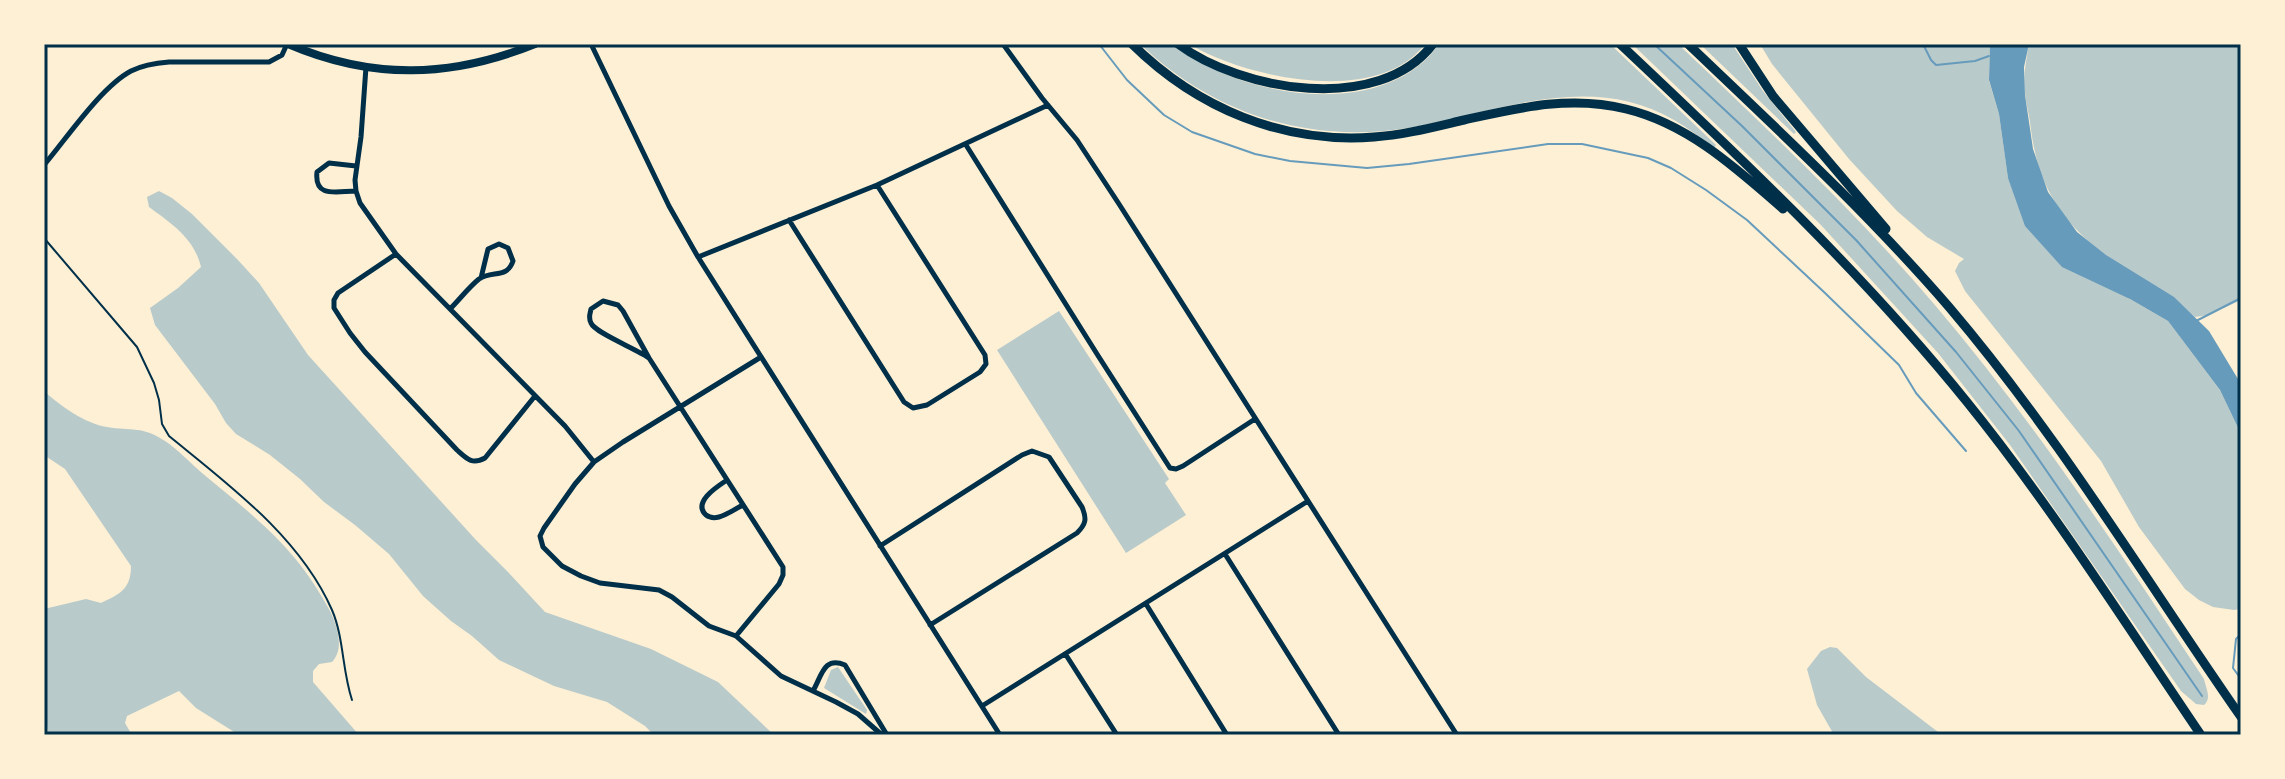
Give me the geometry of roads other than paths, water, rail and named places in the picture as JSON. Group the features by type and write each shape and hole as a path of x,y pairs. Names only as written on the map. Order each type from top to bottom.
{"highway":[{"path":"1132,44 1175,80 1219,107 1259,124 1305,135 1357,138 1395,135 1554,102 1598,103 1648,115 1686,133 1733,167 1840,258"},
{"path":"1178,44 1209,61 1248,76 1270,82 1324,88 1365,85 1392,77 1417,61 1433,44"},
{"path":"1620,44 1717,135 1840,258 1924,351 2004,449 2201,735"},
{"path":"1688,44 1879,229 1948,306"},
{"path":"1739,44 1773,96 1907,253 2008,380 2241,717"}],"main road":[{"path":"288,44 341,63 411,70 457,68 535,44"}],"street":[{"path":"44,165 94,105 128,72 169,62 269,62 282,55 288,44"},
{"path":"591,44 669,206 698,257 1000,735"},
{"path":"1003,44 1077,140 1111,191 1457,735"},
{"path":"366,67 356,166 356,191 360,203 396,254 565,426 594,462"},
{"path":"698,257 877,185 1048,105"},
{"path":"966,145 1170,468 1183,466 1255,419"},
{"path":"356,166 329,163 317,172 316,179 325,191 356,191"},
{"path":"789,220 904,402 913,408 927,405 980,372 986,364 985,355 877,185"},
{"path":"450,309 481,278 488,249 499,244 508,248 512,254 511,268 505,273 481,278"},
{"path":"396,254 338,293 334,308 365,352 457,450 469,461 478,462 485,458 535,396"},
{"path":"649,358 637,349 597,331 591,325 591,309 603,301 618,305 783,567 779,584 736,636"},
{"path":"761,357 594,462 544,528 540,536 543,547 562,566 581,576 600,583 659,590 672,597 709,626 736,636 781,676 858,714 884,735"},
{"path":"880,546 1032,451 1049,457 1082,507 1086,522 1077,533 930,625"},
{"path":"727,480 703,501 705,515 717,518 743,505"},
{"path":"982,706 1308,501"},
{"path":"1225,554 1339,735"},
{"path":"1146,604 1227,735"},
{"path":"1066,655 1117,735"},
{"path":"813,691 828,663 834,661 845,665 884,735"}],"lane":[{"path":"44,238 137,347 154,383 162,424 169,436 265,518 308,568 320,586 340,632 344,673 352,700"}],"water":[{"path":"1990,44 2029,44 2024,67 2025,95 2033,149 2048,192 2077,232 2106,255 2174,297 2209,331 2241,384 2241,434 2220,390 2168,321 2062,267 2025,226 2008,178 1999,114 1989,80"}],"waterway":[{"path":"1099,44 1127,80 1164,115 1192,132 1255,154 1290,161 1367,168 1548,144 1582,144 1648,158 1671,168 1747,220 1825,293 1899,365 1916,393 1966,451"},
{"path":"1654,44 1742,126 1856,240 1956,352 2019,431 2202,696"},
{"path":"1923,44 1936,65 1975,61 1989,56"},
{"path":"2196,321 2241,298"},
{"path":"2241,634 2236,639 2233,668 2241,679"}]}
